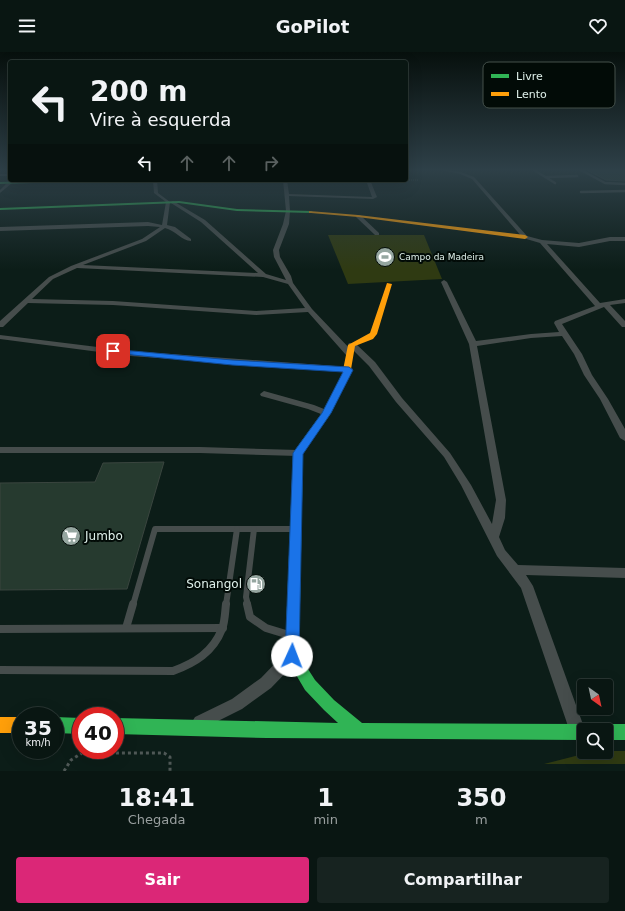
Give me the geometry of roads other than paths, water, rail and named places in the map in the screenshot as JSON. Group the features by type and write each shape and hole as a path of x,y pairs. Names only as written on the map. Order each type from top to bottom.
{"street":[{"path":"0,209 157,203"},
{"path":"0,325 47,281 73,267 144,240 166,226 170,203"},
{"path":"171,203 203,221 264,275"},
{"path":"175,203 237,210 288,211 358,216 524,237 542,242 578,245 610,239 625,239"},
{"path":"287,203 286,224 276,250 277,257 290,282 310,310 351,349 365,355 400,401 447,455 471,493 480,515 501,552 527,586 578,723"},
{"path":"496,203 524,237"},
{"path":"358,216 377,234"},
{"path":"0,229 142,224 166,226 177,230 189,240"},
{"path":"542,242 602,305 625,325"},
{"path":"73,267 264,275 290,282"},
{"path":"444,282 473,344 501,500 499,518 493,537"},
{"path":"351,349 370,337 372,334 389,284"},
{"path":"27,301 113,303 256,313 310,310"},
{"path":"625,301 602,305 558,323 578,354 588,375 604,399 625,438"},
{"path":"473,344 531,336 564,334"},
{"path":"0,337 164,356 349,370"},
{"path":"351,349 349,370 326,413 298,453 292,656 310,685 329,705 359,730"},
{"path":"264,394 311,407 326,413"},
{"path":"0,450 200,450 298,453"},
{"path":"516,570 625,573"},
{"path":"190,727 237,704 266,683 292,656"},
{"path":"0,725 12,725"},
{"path":"124,726 267,730 577,732"},
{"path":"613,732 625,732"}],"lane":[{"path":"126,628 155,529 295,529"},
{"path":"0,670 173,671 191,665 205,655 216,642 223,628 237,529"},
{"path":"254,529 246,597 250,617 266,628 292,636"},
{"path":"0,629 223,628"}],"place":[{"name":"Campo da Madeira","path":"385,257"},
{"name":"Jumbo","path":"71,536"},
{"name":"Sonangol","path":"256,584"}]}
